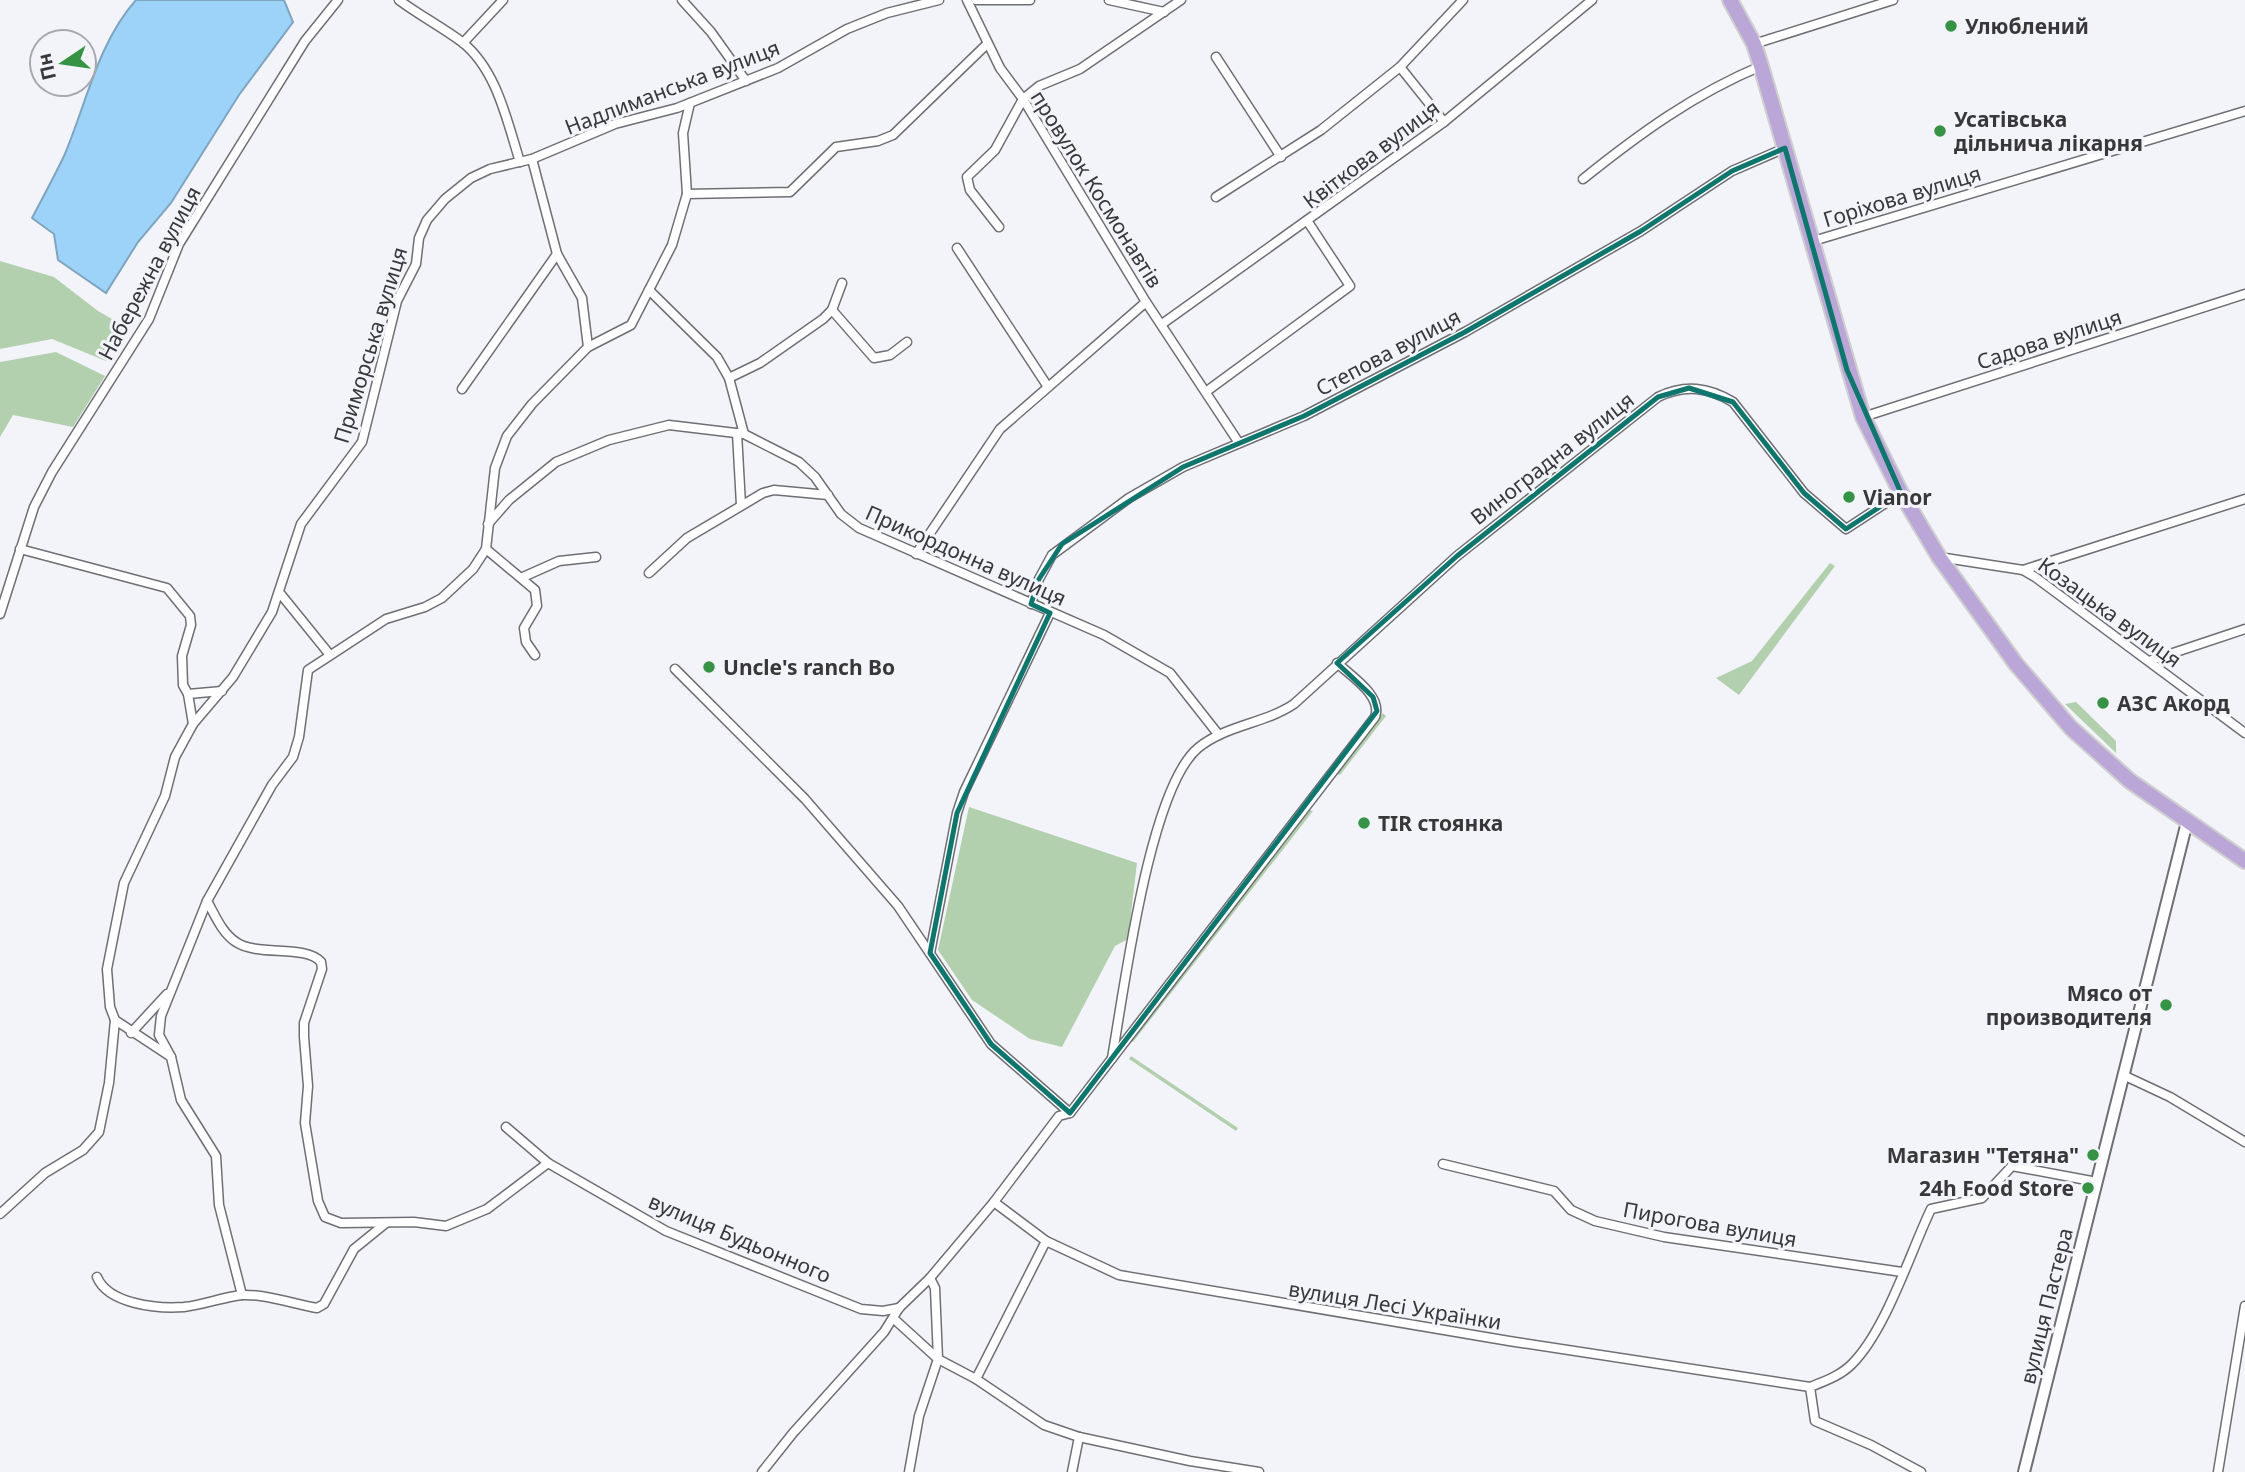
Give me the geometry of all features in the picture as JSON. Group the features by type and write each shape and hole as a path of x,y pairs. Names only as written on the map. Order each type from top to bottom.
{"highway":[{"path":"1730,0 1754,44 1761,65 1810,242 1863,417 1900,493 1939,557 2016,664 2071,728 2112,767 2245,861"}],"street":[{"name":"Набережна вулиця","path":"0,614 34,507 52,472 149,319 179,244 305,41 338,0"},
{"path":"399,0 463,43 496,89 520,162"},
{"path":"463,43 503,0"},
{"path":"682,0 711,32 746,81"},
{"name":"Надлиманська вулиця","path":"532,159 615,124 690,103 778,68 847,29 887,13 939,0"},
{"name":"провулок Космонавтів","path":"967,0 987,44 1146,302 1207,391 1238,443"},
{"path":"976,0 1030,0"},
{"path":"1109,0 1164,12"},
{"path":"999,227 970,190 967,177 995,150 1023,99 1040,86 1080,69 1181,0"},
{"path":"1216,197 1321,130 1399,67 1463,0"},
{"name":"Квіткова вулиця","path":"1162,324 1444,122 1592,0"},
{"path":"1754,44 1873,3 1894,0"},
{"path":"687,194 790,192 836,147 878,142 893,135 987,44"},
{"path":"1216,57 1281,157"},
{"path":"1583,179 1642,131 1687,102 1761,65"},
{"path":"1399,67 1444,122"},
{"path":"242,1295 219,1205 216,1156 181,1100 171,1057 159,1035 161,1016 206,901 272,785 293,757 299,737 308,670 386,619 425,607 457,586 486,549 495,468 508,436 532,404 588,347 627,329 672,245 687,194 683,133 690,103"},
{"name":"Горіхова вулиця","path":"1810,242 2245,111"},
{"name":"Степова вулиця","path":"1031,604 1039,579 1052,555 1062,544 1129,498 1183,467 1304,416 1465,332 1641,231 1732,171 1785,148"},
{"path":"532,159 557,254 582,298 588,347"},
{"name":"Приморська вулиця","path":"116,1020 107,990 107,969 124,883 165,796 175,757 194,724 222,691 272,612 301,524 362,442 397,301 416,264 419,238 427,220 445,199 471,178 532,159"},
{"path":"1207,391 1350,286 1308,222"},
{"path":"957,248 1048,387"},
{"path":"462,389 557,254"},
{"path":"729,378 760,363 832,310 842,283"},
{"path":"649,290 717,357 729,378 740,434 741,505"},
{"name":"Садова вулиця","path":"1863,417 2245,294"},
{"path":"916,554 993,438 1146,302"},
{"path":"832,310 874,358 882,359 907,342"},
{"name":"Виноградна вулиця","path":"1218,734 1282,712 1457,556 1642,408 1673,390 1704,389 1733,402 1804,493 1846,529 1900,493"},
{"path":"488,524 509,500 556,463 609,440 669,425 740,434"},
{"name":"Прикордонна вулиця","path":"740,434 799,463 850,522 916,554 1104,635 1170,673 1218,734"},
{"path":"649,573 687,538 741,505 774,490 828,495"},
{"path":"2023,570 2245,499"},
{"path":"20,549 167,588 190,617 182,656 183,685 188,694 194,724"},
{"path":"486,549 523,577 538,597 537,606 524,628 526,642 535,655"},
{"path":"523,577 559,561 596,557"},
{"name":"Козацька вулиця","path":"1939,557 2023,570 2245,733"},
{"path":"279,593 330,654"},
{"path":"930,953 957,813 964,792 992,727 1050,612"},
{"path":"2149,662 2245,629"},
{"path":"762,1472 894,1318 899,1308 930,1278 994,1202 1059,1116 1070,1113 1375,717 1377,711 1373,697 1337,663"},
{"path":"675,668 804,799 898,906 991,1044 1070,1113"},
{"path":"188,694 222,691"},
{"path":"1112,1058 1150,855 1175,785 1186,764 1196,750 1218,734"},
{"name":"вулиця Пастера","path":"2024,1472 2187,822"},
{"path":"206,901 227,935 243,946 311,955 321,962 323,969 304,1023 304,1037 308,1086 306,1123 318,1202 325,1217 332,1221 414,1222 446,1226 467,1219 548,1163"},
{"path":"131,1033 173,987"},
{"path":"116,1020 131,1033 171,1057"},
{"path":"0,1214 45,1173 83,1150 99,1132 108,1095 116,1020"},
{"path":"2123,1075 2170,1097 2245,1142"},
{"name":"вулиця Будьонного","path":"506,1127 548,1163 666,1231 861,1309 883,1311 899,1308"},
{"name":"Пирогова вулиця","path":"1443,1164 1553,1191 1571,1210 1595,1221 1664,1237 1902,1272"},
{"path":"1921,1472 1871,1445 1815,1422 1810,1387 1837,1376 1852,1364 1878,1328 1931,1209 1982,1198 2012,1166 2097,1182"},
{"name":"вулиця Лесі Українки","path":"994,1202 1046,1241 1119,1275 1190,1289 1810,1387"},
{"path":"97,1277 105,1291 113,1296 162,1306 182,1307 242,1295 317,1308 324,1304 354,1249 386,1223"},
{"path":"976,1379 1046,1241"},
{"path":"909,1472 919,1416 938,1359 934,1288 930,1278"},
{"path":"2218,1472 2245,1306"},
{"path":"894,1318 938,1359 976,1379 1044,1425 1079,1437 1190,1461 1259,1472"},
{"path":"1072,1472 1079,1437"}],"highlighted area":[{"path":"1785,148 1847,370 1901,493 1846,529 1804,493 1733,402 1689,388 1658,397 1457,556 1337,663 1373,697 1377,711 1070,1113 991,1044 930,953 957,813 1050,613 1031,604 1039,579 1062,544 1183,467 1304,416 1465,332 1641,231 1732,171"}],"green space":[{"path":"0,261 54,277 98,311 126,327 106,361 52,339 0,349"},
{"path":"56,352 105,376 73,427 13,415 0,437 0,362"},
{"path":"1830,563 1835,566 1739,695 1716,678 1752,661"},
{"path":"2076,702 2116,741 2116,753 2065,704"},
{"path":"1383,713 1386,716 1340,775 1336,774"},
{"path":"969,807 1137,863 1128,939 1115,946 1062,1047 1030,1039 972,1000 938,950"},
{"path":"1309,810 1313,811 1133,1042 1131,1041"},
{"path":"1131,1056 1238,1128 1236,1131 1129,1059"}],"water":[{"path":"136,0 284,0 293,22 239,95 171,203 138,242 106,293 58,260 54,234 32,218 64,156 86,98 98,98 98,64 123,17"}],"place":[{"name":"Улюблений","path":"1951,26"},
{"name":"Усатівська дільнича лікарня","path":"1940,131"},
{"name":"Vianor","path":"1849,497"},
{"name":"Uncle's ranch Bo","path":"709,667"},
{"name":"АЗС Акорд","path":"2103,703"},
{"name":"TIR стоянка","path":"1364,823"},
{"name":"Мясо от производителя","path":"2166,1005"},
{"name":"Магазин \"Тетяна\"","path":"2093,1155"},
{"name":"24h Food Store","path":"2088,1188"}]}
